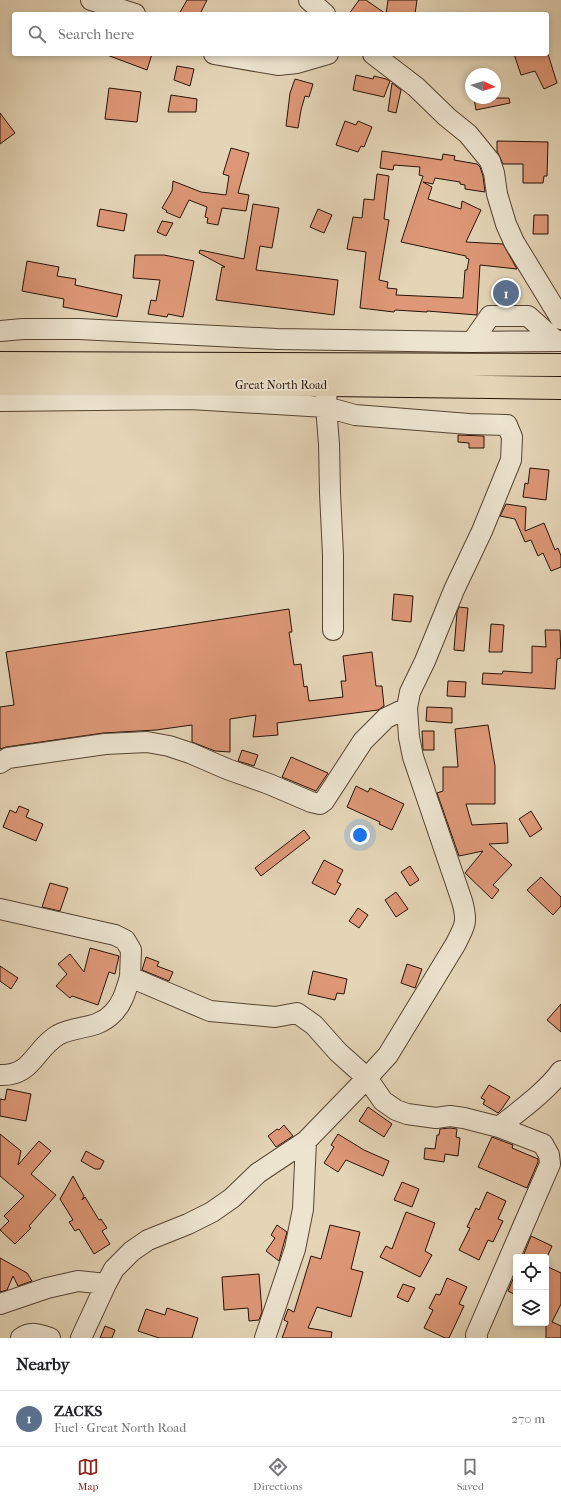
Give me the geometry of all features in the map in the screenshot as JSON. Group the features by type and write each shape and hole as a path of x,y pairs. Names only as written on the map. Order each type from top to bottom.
{"main road":[{"name":"Great North Road","path":"0,363 561,365"},
{"name":"Great North Road","path":"0,384 327,385 561,388"}],"street":[{"path":"91,0 129,12"},
{"path":"309,0 323,12"},
{"path":"226,56 278,65 297,63 321,56"},
{"path":"376,56 416,87 447,117 468,134 490,161 494,173 497,194 508,230 561,319"},
{"path":"472,342 490,316 528,316 559,341"},
{"path":"0,331 23,328 78,329 277,339 472,342 559,341"},
{"path":"327,385 326,408 329,444 333,555 332,630"},
{"path":"0,401 190,399 326,408 355,414 462,423 507,425 512,437 510,460 482,531 454,590 425,662 410,692 407,708 409,738 413,757 466,916 464,927 455,945 388,1055 367,1078 306,1141 258,1173 232,1198 212,1212 188,1224 148,1240 132,1251 114,1269 81,1338"},
{"path":"0,763 8,758 105,744 147,742 169,746 269,784 311,802 320,804 324,801 363,741 386,718 407,708"},
{"path":"0,909 115,935 125,940 131,950 130,977 122,1003 113,1014 101,1022 87,1027 72,1029 57,1036 42,1049 28,1067 11,1075 0,1075"},
{"path":"130,977 210,1011 275,1017 297,1013 314,1025 338,1052 367,1078 383,1101 396,1110 407,1114 436,1118 450,1116 464,1118 499,1127 543,1144 549,1155 550,1164 476,1335 477,1338"},
{"path":"499,1127 557,1078 561,1071"},
{"path":"265,1338 295,1249 303,1209 306,1141"},
{"path":"0,1304 47,1288 78,1281 106,1284"},
{"path":"22,1338 27,1334 39,1334 50,1338"}],"building":[{"path":"187,0 207,0 201,12 180,12"},
{"path":"359,0 366,0 383,12 350,12"},
{"path":"388,0 417,0 415,12 386,12"},
{"path":"110,56 151,56 147,70"},
{"path":"515,56 549,56 557,83 544,89 535,71 521,75"},
{"path":"177,66 194,69 190,86 174,80"},
{"path":"356,75 373,79 374,76 390,81 384,97 353,90"},
{"path":"295,79 313,84 309,97 305,96 298,128 286,126 290,93"},
{"path":"392,83 401,90 396,113 388,111"},
{"path":"109,88 141,92 137,122 105,119"},
{"path":"171,95 197,99 196,112 168,112"},
{"path":"501,98 509,98 510,103 476,110 475,104 501,104"},
{"path":"0,113 15,133 0,144"},
{"path":"345,121 356,125 358,121 372,127 364,147 361,146 358,152 336,145"},
{"path":"497,141 548,142 547,176 544,176 543,183 523,183 523,164 503,164 497,151"},
{"path":"231,148 249,153 238,193 249,195 246,211 222,208 218,225 207,223 208,218 205,217 207,207 189,200 180,218 166,212 167,211 162,208 172,191 173,181 201,192 226,195 229,176 223,174"},
{"path":"382,151 442,160 443,154 455,156 454,160 477,164 480,167 485,192 465,189 465,185 460,184 460,182 435,178 433,184 423,182 432,187 428,199 461,209 462,201 481,210 466,242 503,244 517,269 480,265 477,315 427,311 395,310 394,312 360,308 366,252 347,249 353,217 362,218 364,199 374,200 377,174 389,176 384,219 389,220 379,280 388,282 387,288 397,289 396,295 463,298 465,270 467,270 469,259 466,258 466,256 401,242 423,176 419,175 420,167 394,165 393,170 380,168"},
{"path":"253,204 279,208 272,248 260,246 256,270 338,280 334,315 216,300 222,267 225,267 199,253 200,250 244,259"},
{"path":"100,209 127,214 124,231 97,226"},
{"path":"318,209 332,215 324,233 310,227"},
{"path":"534,215 548,215 548,234 533,234"},
{"path":"162,221 173,223 166,236 157,232"},
{"path":"135,255 164,255 194,261 183,317 168,314 167,317 148,314 151,300 156,301 160,280 133,278"},
{"path":"27,261 59,267 57,276 76,279 75,285 122,295 117,317 63,307 64,299 22,291"},
{"path":"458,435 484,436 484,448 469,448 469,443 458,442"},
{"path":"530,468 549,470 546,500 523,497 525,483 528,484"},
{"path":"506,504 526,507 525,531 544,523 555,550 558,548 561,556 561,567 551,571 543,553 538,556 531,540 525,542 515,519 500,516"},
{"path":"394,594 413,596 411,622 392,620"},
{"path":"459,607 468,608 464,651 454,650 457,612"},
{"path":"289,609 292,632 289,632 294,665 301,664 304,687 307,686 309,701 343,697 341,681 346,681 343,656 372,652 376,686 382,686 384,706 378,710 277,723 278,735 253,737 256,715 230,719 230,752 215,751 192,742 192,725 156,730 103,733 0,749 0,707 14,705 6,652"},
{"path":"491,624 504,625 502,652 489,652"},
{"path":"545,630 560,630 561,658 557,659 555,689 482,684 483,673 502,674 503,671 532,673 532,646 546,647"},
{"path":"448,681 466,682 465,697 447,696"},
{"path":"427,707 452,708 452,723 426,721"},
{"path":"488,725 495,766 495,804 466,804 472,825 507,823 508,843 489,844 512,865 493,885 499,890 492,899 465,873 483,851 459,856 437,793 443,791 443,767 458,767 455,729"},
{"path":"422,731 434,731 434,750 423,750"},
{"path":"242,750 258,755 254,766 238,761"},
{"path":"291,757 328,773 316,791 282,777"},
{"path":"356,786 368,792 370,788 404,804 392,830 379,824 380,822 347,807"},
{"path":"19,806 29,810 26,817 43,824 36,841 3,827 10,810 16,813"},
{"path":"531,811 542,829 530,837 519,819"},
{"path":"304,830 310,838 261,876 255,868"},
{"path":"324,860 343,870 337,882 341,884 335,895 312,883"},
{"path":"410,866 419,880 410,886 401,872"},
{"path":"541,877 561,897 561,906 553,915 527,890"},
{"path":"50,883 68,888 60,911 42,907"},
{"path":"396,892 408,909 396,917 385,900"},
{"path":"358,908 368,915 359,928 349,921"},
{"path":"90,948 119,956 115,974 109,972 98,1005 72,996 70,998 56,986 67,974 58,964 70,954 84,972"},
{"path":"146,957 159,962 157,966 173,972 169,981 142,970"},
{"path":"407,964 422,969 415,988 401,983"},
{"path":"0,966 18,978 11,989 0,981"},
{"path":"313,971 347,979 344,994 337,993 335,1000 308,994"},
{"path":"561,1004 561,1032 547,1020"},
{"path":"489,1085 510,1097 498,1113 483,1104 485,1100 481,1098"},
{"path":"7,1089 31,1094 26,1121 0,1116 0,1099 5,1100"},
{"path":"368,1107 392,1124 384,1137 359,1121"},
{"path":"284,1125 293,1136 276,1147 268,1136 277,1129 279,1130"},
{"path":"440,1129 457,1129 456,1137 460,1138 458,1156 445,1154 444,1162 424,1159 425,1148 435,1149 437,1135 439,1135"},
{"path":"0,1134 21,1151 18,1165 39,1141 51,1151 31,1174 56,1195 29,1226 31,1228 15,1244 0,1230 9,1221 4,1216 24,1196 0,1176"},
{"path":"338,1134 364,1150 389,1161 383,1176 346,1160 338,1172 324,1163 334,1147 331,1145"},
{"path":"492,1137 513,1145 512,1148 538,1159 527,1188 478,1167"},
{"path":"86,1151 104,1161 100,1169 95,1169 81,1161"},
{"path":"73,1176 84,1196 82,1200 85,1197 99,1220 101,1219 107,1228 102,1231 110,1244 94,1254 79,1229 75,1231 69,1222 73,1220 60,1199"},
{"path":"402,1182 419,1189 412,1207 394,1200"},
{"path":"487,1192 506,1201 498,1219 503,1221 493,1242 488,1240 479,1260 459,1250 470,1228 467,1227 476,1208 479,1210"},
{"path":"406,1212 435,1223 425,1251 432,1255 420,1277 380,1257 386,1246 392,1249"},
{"path":"277,1225 287,1232 279,1261 266,1251 275,1238 271,1235"},
{"path":"330,1225 360,1232 351,1269 363,1272 351,1317 317,1307 308,1328 332,1332 331,1338 282,1338 288,1322 284,1320 288,1309 294,1312 311,1256 321,1259"},
{"path":"531,1236 552,1246 548,1254 524,1254"},
{"path":"0,1258 27,1273 32,1281 18,1286 13,1276 7,1290 0,1292"},
{"path":"549,1267 561,1273 561,1304 552,1322 561,1326 561,1338 546,1338 546,1326 549,1326"},
{"path":"259,1274 262,1312 259,1320 249,1321 248,1308 224,1310 222,1277"},
{"path":"447,1278 467,1287 459,1304 464,1306 449,1338 445,1338 424,1328 433,1310 429,1308 436,1294 440,1295"},
{"path":"513,1279 513,1294 508,1291"},
{"path":"403,1284 415,1288 408,1302 397,1297"},
{"path":"167,1308 198,1318 192,1338 159,1338 138,1331 146,1309 165,1315"},
{"path":"105,1326 115,1330 112,1338 100,1338"}],"place":[{"name":"ZACKS","path":"506,293"}]}
